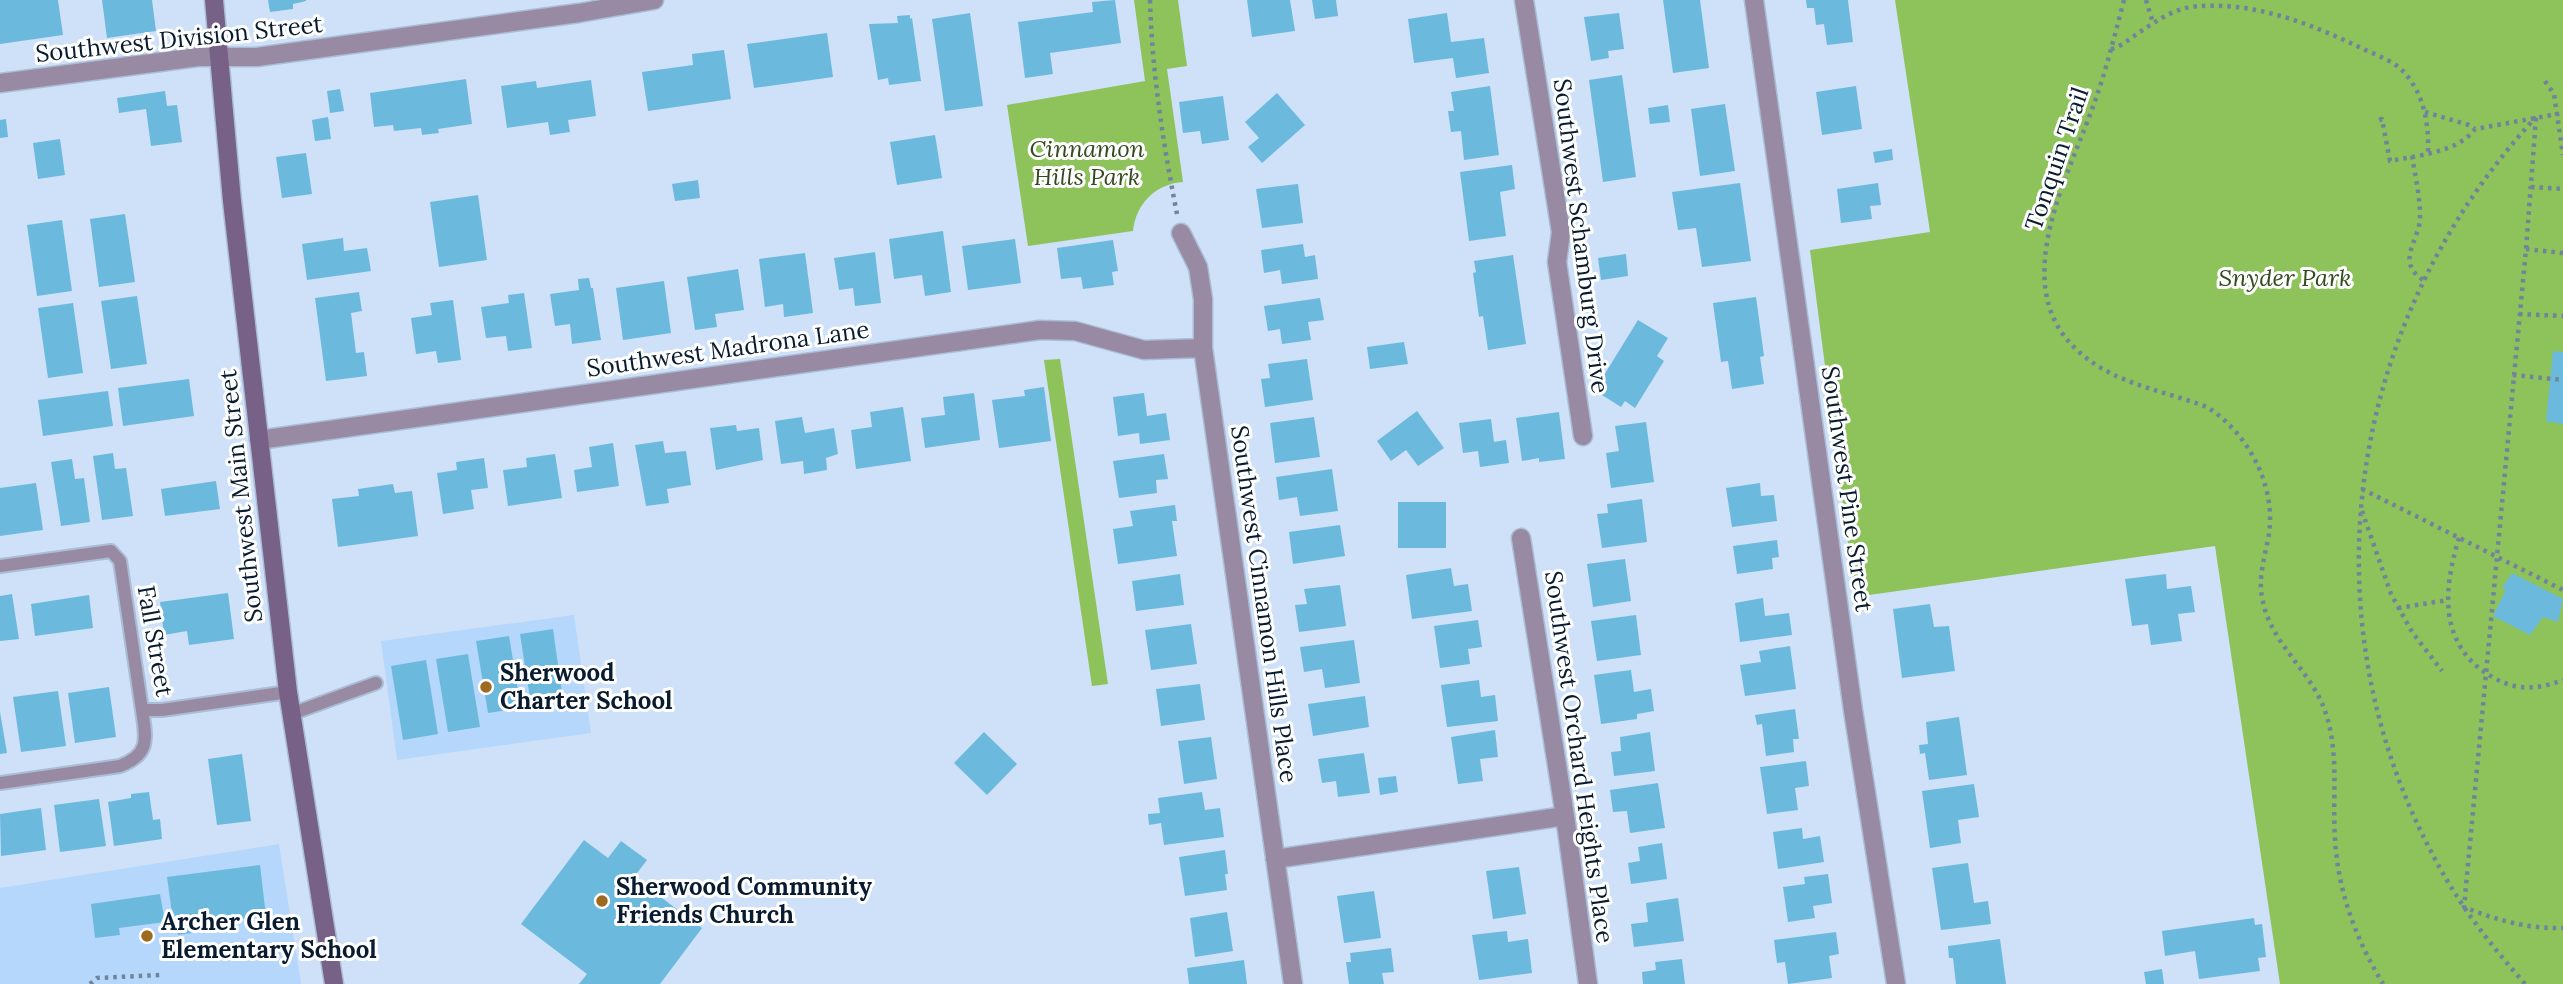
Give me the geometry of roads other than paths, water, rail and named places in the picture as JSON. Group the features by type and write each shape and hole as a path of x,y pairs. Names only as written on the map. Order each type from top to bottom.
{"street":[{"name":"Southwest Main Street","path":"214,0 232,201 288,692 334,984"},
{"name":"Southwest Division Street","path":"0,83 198,57 257,57 606,4 654,0"},
{"name":"Southwest Schamburg Drive","path":"1524,0 1561,232 1557,262 1583,436"},
{"name":"Southwest Pine Street","path":"1754,0 1853,710 1896,984"},
{"name":"Southwest Cinnamon Hills Place","path":"1181,233 1198,267 1203,299 1203,348 1293,984"},
{"name":"Southwest Madrona Lane","path":"259,440 1040,330 1075,331 1144,350 1203,348"},
{"name":"Southwest Orchard Heights Place","path":"1521,538 1565,816 1588,984"},
{"path":"1275,859 1565,816"}],"lane":[{"name":"Fall Street","path":"0,566 111,551 120,561 142,710 162,710 288,692"},
{"path":"291,714 376,683"},
{"path":"0,783 120,766 135,761 143,750 145,734 142,710"}],"place":[{"name":"Sherwood Charter School","path":"486,687"},
{"name":"Sherwood Community Friends Church","path":"602,901"},
{"name":"Archer Glen Elementary School","path":"147,936"}],"park label":[{"name":"Cinnamon Hills Park","path":"1087,163"},
{"name":"Snyder Park","path":"2285,278"}]}
